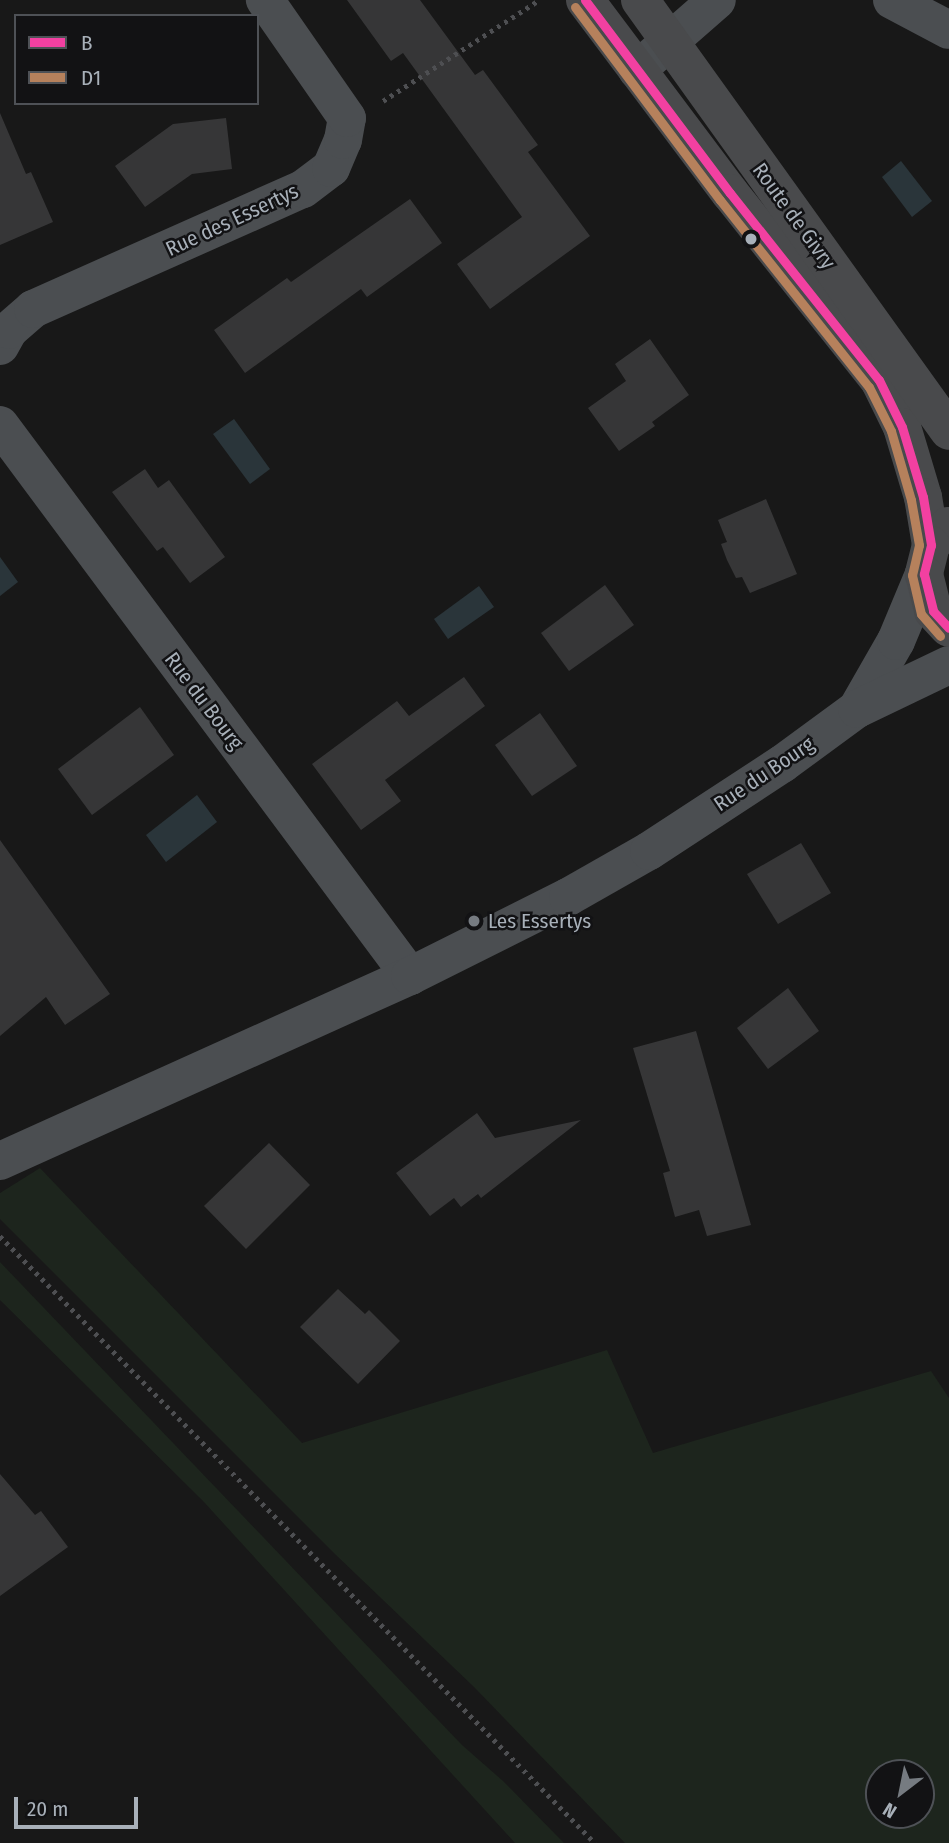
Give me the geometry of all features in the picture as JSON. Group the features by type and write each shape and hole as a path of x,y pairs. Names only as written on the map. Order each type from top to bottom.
{"main road":[{"name":"Route de Givry","path":"585,0 879,380 902,427 935,548 933,611 949,628"},
{"name":"Route de Givry","path":"639,0 949,431"}],"street":[{"path":"265,0 347,118"},
{"path":"637,70 717,0"},
{"path":"892,0 949,30"},
{"name":"Rue des Essertys","path":"0,346 9,330 33,309 303,189 331,168 343,140 347,118"},
{"name":"Rue du Bourg","path":"0,425 410,976"},
{"name":"Rue du Bourg","path":"857,709 896,641 935,548"},
{"name":"Rue du Bourg","path":"0,1161 410,976 568,897 649,850 782,764 857,709 949,665"}],"path":[{"path":"347,118 396,95 539,0"},
{"path":"0,1236 595,1843"}],"shaded area":[{"path":"901,161 932,201 912,217 882,177"},
{"path":"234,419 270,469 250,484 213,434"},
{"path":"0,557 18,582 0,596"},
{"path":"479,586 494,607 448,639 434,619"},
{"path":"197,795 217,822 166,862 146,835"},
{"path":"40,1168 302,1443 607,1350 653,1453 931,1371 949,1398 949,1843 625,1843 474,1687 336,1555 0,1219 0,1193"},
{"path":"0,1262 462,1745 503,1781 564,1843 515,1843 203,1501 0,1300"}],"building":[{"path":"347,0 420,0 475,75 483,70 538,145 528,152 590,236 490,309 457,264 522,217 403,53 391,61"},
{"path":"0,113 26,174 31,172 53,222 0,245"},
{"path":"226,118 232,169 192,174 145,207 115,166 173,124"},
{"path":"410,199 442,243 367,297 361,289 245,373 214,330 287,278 291,282"},
{"path":"650,339 689,395 652,422 655,426 619,451 588,408 626,381 615,364"},
{"path":"145,469 158,488 169,480 225,557 190,583 163,547 157,551 112,492"},
{"path":"766,499 797,574 750,593 742,577 736,578 727,560 721,544 727,542 718,520"},
{"path":"605,585 634,625 569,671 541,633"},
{"path":"464,677 485,706 385,780 401,801 361,830 312,764 397,701 409,716"},
{"path":"140,707 174,755 92,815 58,769"},
{"path":"540,713 577,766 532,796 495,745"},
{"path":"0,840 110,994 65,1025 46,997 0,1036"},
{"path":"801,843 831,893 778,924 747,874"},
{"path":"788,988 819,1031 768,1069 737,1028"},
{"path":"696,1031 751,1225 707,1236 699,1210 675,1217 663,1173 670,1171 633,1048"},
{"path":"477,1113 495,1138 581,1120 481,1198 478,1194 461,1207 454,1198 430,1216 396,1173"},
{"path":"269,1143 310,1185 246,1249 204,1206"},
{"path":"338,1289 365,1314 369,1310 400,1341 358,1384 300,1327"},
{"path":"0,1474 35,1515 41,1511 68,1547 0,1596"}],"transit line":[{"name":"B","path":"585,0 730,193 879,380 902,427 923,497 931,545 924,574 933,611 949,628"},
{"name":"D1","path":"575,7 720,200 869,387 891,431 911,500 919,545 912,575 921,614 940,636"}],"place":[{"name":"Les Essertys","path":"474,921"}]}
